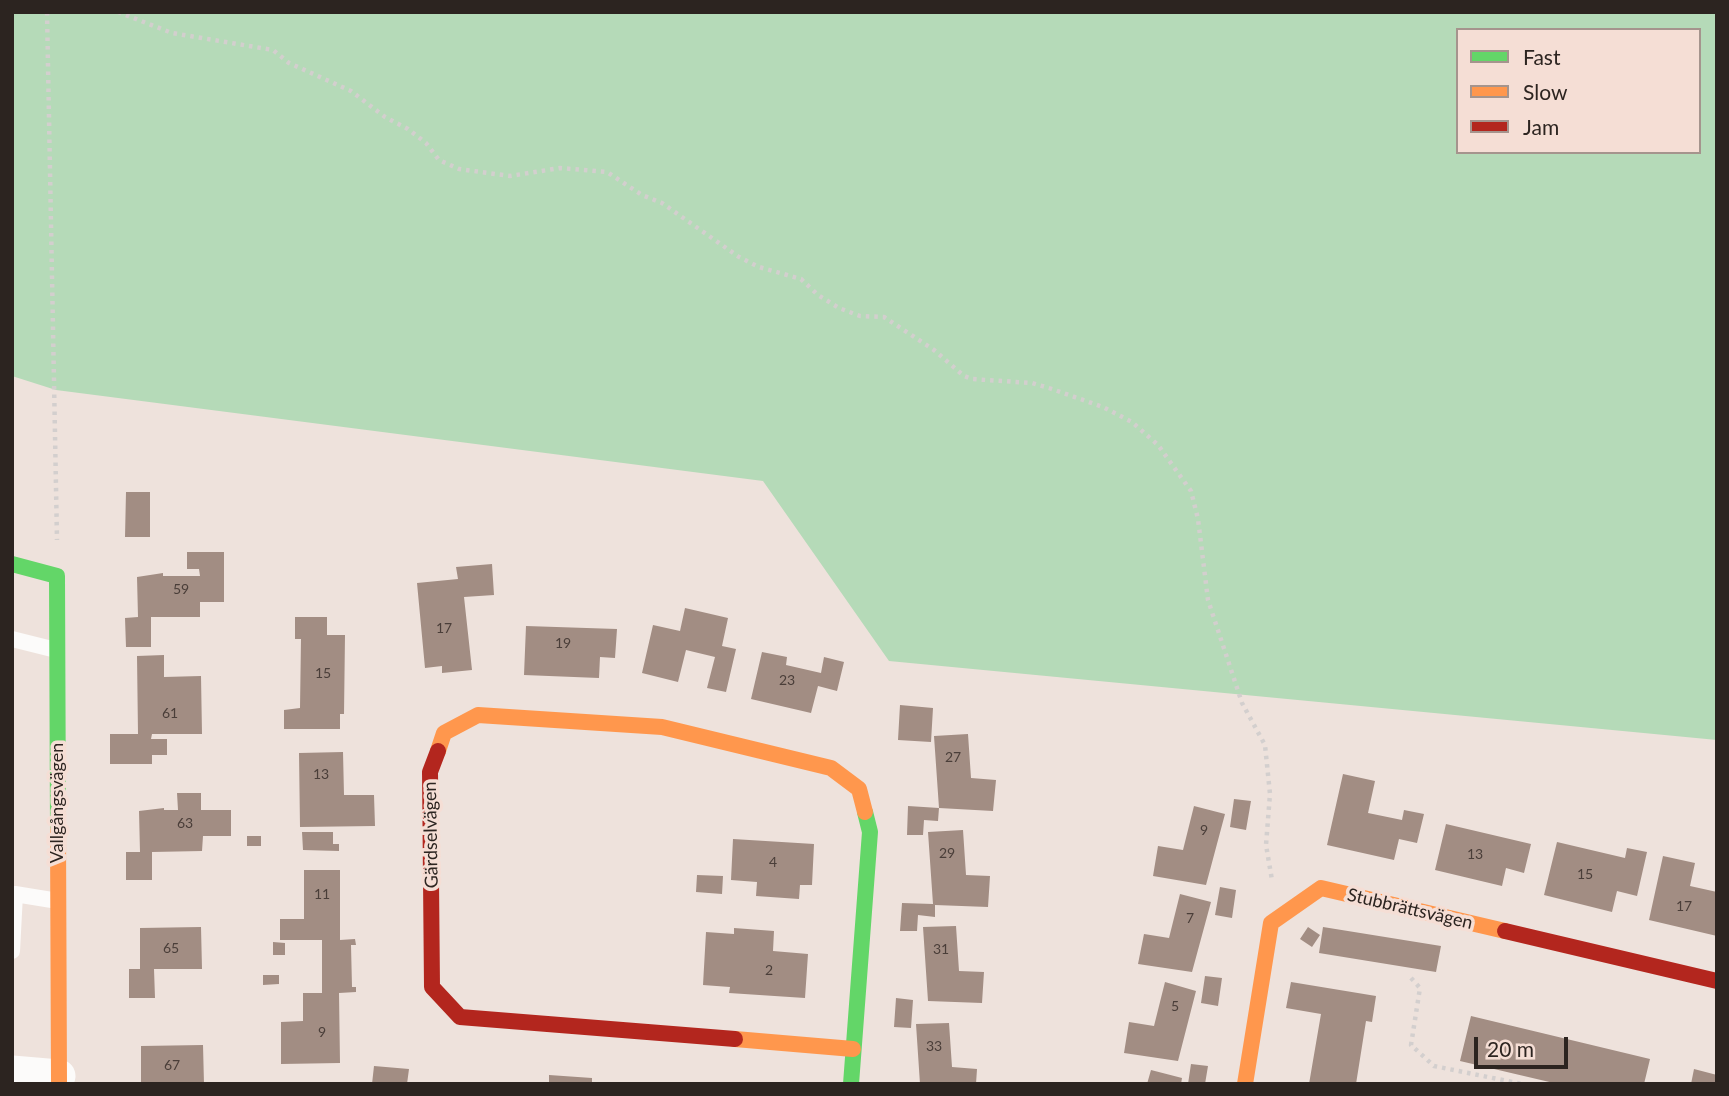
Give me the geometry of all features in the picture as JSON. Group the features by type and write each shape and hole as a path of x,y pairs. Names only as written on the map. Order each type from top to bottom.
{"street":[{"path":"12,564 57,576"},
{"name":"Vallgångsvägen","path":"12,1072 59,1080 57,576"},
{"name":"Gärdselvägen","path":"851,1084 870,832 859,789 831,768 662,727 478,716 443,733 430,772 432,987 460,1017 853,1049"},
{"name":"Stubbrättsvägen","path":"1245,1084 1271,923 1321,888 1717,981"}],"lane":[{"path":"12,639 56,650"},
{"path":"12,951 15,894 58,901"}],"path":[{"path":"47,12 58,454 57,576"},
{"path":"118,12 172,33 273,50 289,63 351,92 408,129 426,143 439,160 459,169 510,176 560,168 607,172 642,195 662,203 739,257 759,267 801,279 818,295 839,308 860,316 884,317 934,350 964,376 972,379 1032,383 1103,407 1132,422 1158,445 1191,491 1198,519 1208,600 1242,703 1265,745 1270,794 1266,845 1274,888 1286,913"},
{"path":"1411,978 1420,988 1410,1045 1434,1066 1522,1084"}],"green space":[{"path":"12,12 1717,12 1717,740 889,661 763,481 56,390 12,376"}],"building":[{"path":"126,492 150,492 150,537 125,537"},
{"path":"187,552 224,552 224,602 200,602 200,617 151,617 151,647 126,647 125,618 138,617 137,577 163,573 163,576 200,576 199,569 187,569"},
{"path":"492,564 494,595 464,597 472,670 442,673 442,666 425,668 417,583 458,579 456,567"},
{"path":"685,608 728,618 722,646 736,649 726,692 707,688 715,657 686,650 678,682 642,673 653,625 680,631"},
{"path":"295,617 327,617 327,635 345,635 344,714 340,714 340,729 284,729 284,710 300,708 301,639 295,639"},
{"path":"526,626 617,629 615,658 600,657 599,678 524,675"},
{"path":"762,652 787,657 786,665 821,673 824,657 844,662 837,691 818,686 811,713 751,699"},
{"path":"164,655 164,677 201,676 202,734 152,734 151,739 167,739 167,755 152,755 152,764 110,764 110,734 138,734 137,656"},
{"path":"900,705 933,708 931,742 898,740"},
{"path":"968,734 971,778 996,780 993,811 939,808 934,736"},
{"path":"343,752 344,795 374,795 375,826 300,827 299,753"},
{"path":"1343,774 1375,781 1368,813 1402,820 1404,810 1424,814 1417,843 1399,839 1394,860 1327,845"},
{"path":"177,793 201,793 201,810 231,810 231,836 203,836 202,851 152,852 152,880 126,880 126,852 140,852 139,811 164,808 178,810"},
{"path":"1234,799 1251,801 1246,830 1230,827"},
{"path":"908,806 939,808 938,821 924,820 923,835 907,835"},
{"path":"1194,806 1225,814 1206,885 1153,876 1158,846 1183,850"},
{"path":"1446,824 1531,844 1524,873 1506,868 1502,886 1435,870"},
{"path":"963,830 966,875 990,876 988,907 935,905 935,917 918,915 917,931 900,931 902,903 933,904 928,832"},
{"path":"302,832 333,832 333,844 339,844 339,851 303,850"},
{"path":"247,836 261,836 261,846 247,846"},
{"path":"733,839 814,844 812,885 800,885 799,899 756,896 757,882 731,880"},
{"path":"1557,842 1625,858 1627,848 1647,852 1637,896 1617,891 1612,912 1544,895"},
{"path":"1663,856 1695,863 1690,886 1717,892 1717,936 1649,920"},
{"path":"304,870 340,870 340,940 355,939 356,945 351,945 352,987 356,987 356,992 339,993 340,1063 281,1064 281,1022 303,1021 303,993 322,993 322,940 280,940 280,919 304,919"},
{"path":"697,875 723,876 722,894 696,892"},
{"path":"1220,887 1236,890 1232,918 1215,915"},
{"path":"1180,894 1211,902 1192,972 1138,964 1144,934 1169,938"},
{"path":"956,926 959,971 984,972 982,1003 928,1001 923,927"},
{"path":"201,927 202,969 154,969 155,998 129,998 129,969 140,969 140,928"},
{"path":"1308,927 1320,935 1312,947 1300,939"},
{"path":"1323,927 1441,946 1436,972 1319,953"},
{"path":"734,928 774,931 773,951 808,954 805,998 729,993 730,987 703,985 706,932 734,934"},
{"path":"273,942 285,943 285,955 273,955"},
{"path":"263,975 279,975 279,984 263,985"},
{"path":"1205,976 1222,978 1218,1006 1201,1003"},
{"path":"1165,982 1196,991 1178,1061 1124,1053 1129,1022 1154,1026"},
{"path":"1291,982 1376,996 1372,1022 1366,1021 1356,1084 1309,1084 1321,1014 1286,1008"},
{"path":"896,998 913,1000 911,1028 894,1027"},
{"path":"1471,1016 1650,1059 1644,1084 1558,1084 1460,1061"},
{"path":"949,1023 952,1067 977,1069 976,1084 920,1084 916,1024"},
{"path":"203,1045 204,1084 141,1084 141,1046"},
{"path":"1191,1064 1208,1066 1205,1084 1188,1084"},
{"path":"374,1066 409,1069 407,1084 372,1084"},
{"path":"1694,1069 1717,1075 1717,1084 1691,1084"},
{"path":"1151,1070 1182,1078 1181,1084 1147,1084"},
{"path":"549,1075 592,1078 592,1084 549,1084"}],"traffic: fast":[{"path":"12,564 57,576 58,831"},
{"path":"851,1084 870,832 865,812"}],"traffic: slow":[{"path":"438,751 444,733 478,715 662,727 831,768 859,789 865,812"},
{"path":"58,831 59,1084"},
{"path":"1245,1084 1271,923 1321,888 1505,931"},
{"path":"735,1039 853,1049"}],"traffic: jam":[{"path":"438,751 430,772 432,987 460,1017 735,1039"},
{"path":"1505,931 1717,981"}]}
